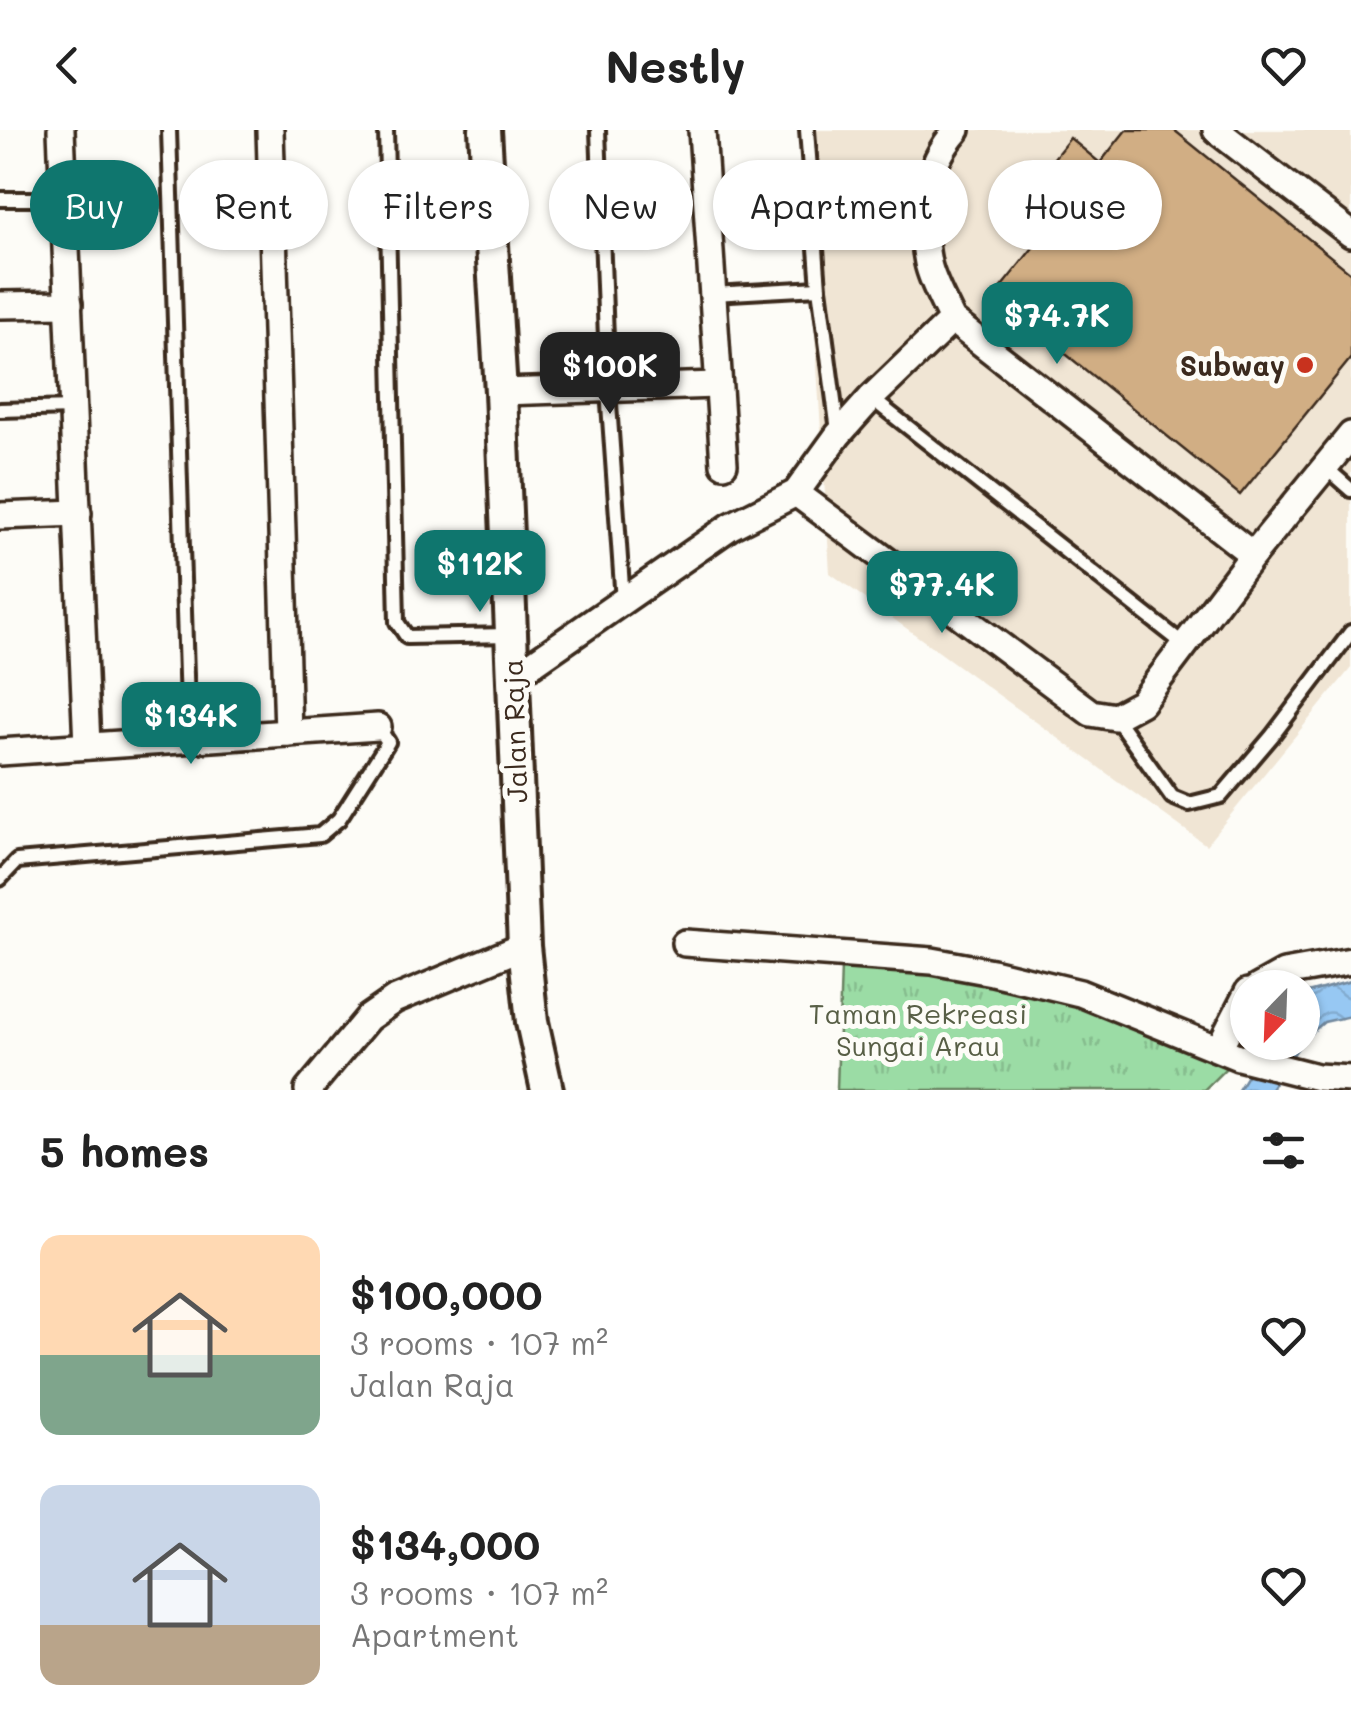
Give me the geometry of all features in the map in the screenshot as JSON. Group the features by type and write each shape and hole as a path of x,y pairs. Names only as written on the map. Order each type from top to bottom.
{"street":[{"path":"61,130 63,160"},
{"path":"270,130 288,733"},
{"name":"Jalan Raja","path":"485,130 502,392 524,946 532,1022 547,1090"},
{"path":"702,130 724,464"},
{"path":"957,130 932,173 923,198 928,265 952,320 1253,555"},
{"path":"1216,130 1351,234"},
{"path":"67,250 87,746"},
{"path":"0,305 69,304"},
{"path":"512,678 731,526 796,493 871,398 952,320"},
{"path":"502,392 718,385"},
{"path":"796,493 1090,713 1115,717 1141,704 1253,555 1351,435"},
{"path":"0,516 78,514"},
{"path":"0,752 378,727"},
{"path":"685,943 932,960 992,972 1080,994 1228,1052 1317,1076 1351,1079"},
{"path":"308,1090 368,1018 394,1000 524,946"},
{"path":"1301,970 1351,961"},
{"path":"1228,1052 1230,1046"}],"lane":[{"path":"169,130 188,740"},
{"path":"386,130 397,622 407,636 510,635"},
{"path":"598,130 608,390 623,601"},
{"path":"807,130 820,288 838,435"},
{"path":"0,199 30,199"},
{"path":"713,294 820,288"},
{"path":"871,398 1186,646"},
{"path":"0,410 73,408"},
{"path":"1325,467 1351,490"},
{"path":"1115,717 1172,797 1188,804 1221,796 1351,632"},
{"path":"0,879 17,861 320,835 339,819 388,742 378,727"}],"shaded area":[{"path":"802,130 1351,130 1351,668 1206,845 830,573 810,250 968,250 968,160 804,160"}],"green space":[{"name":"Taman Rekreasi Sungai Arau","path":"841,966 938,966 1098,1005 1227,1067 1204,1090 837,1090"}],"water":[{"path":"1351,981 1351,1016 1320,1025 1320,990"},
{"path":"1257,1060 1290,1060 1270,1090 1238,1090"}],"building":[{"path":"1126,130 1174,130 1351,273 1351,358 1240,495 994,296 1031,250 1162,250 1162,160 1102,160"},
{"path":"1070,138 1096,160 1052,160"}],"place":[{"name":"Subway","path":"1305,365"}]}
